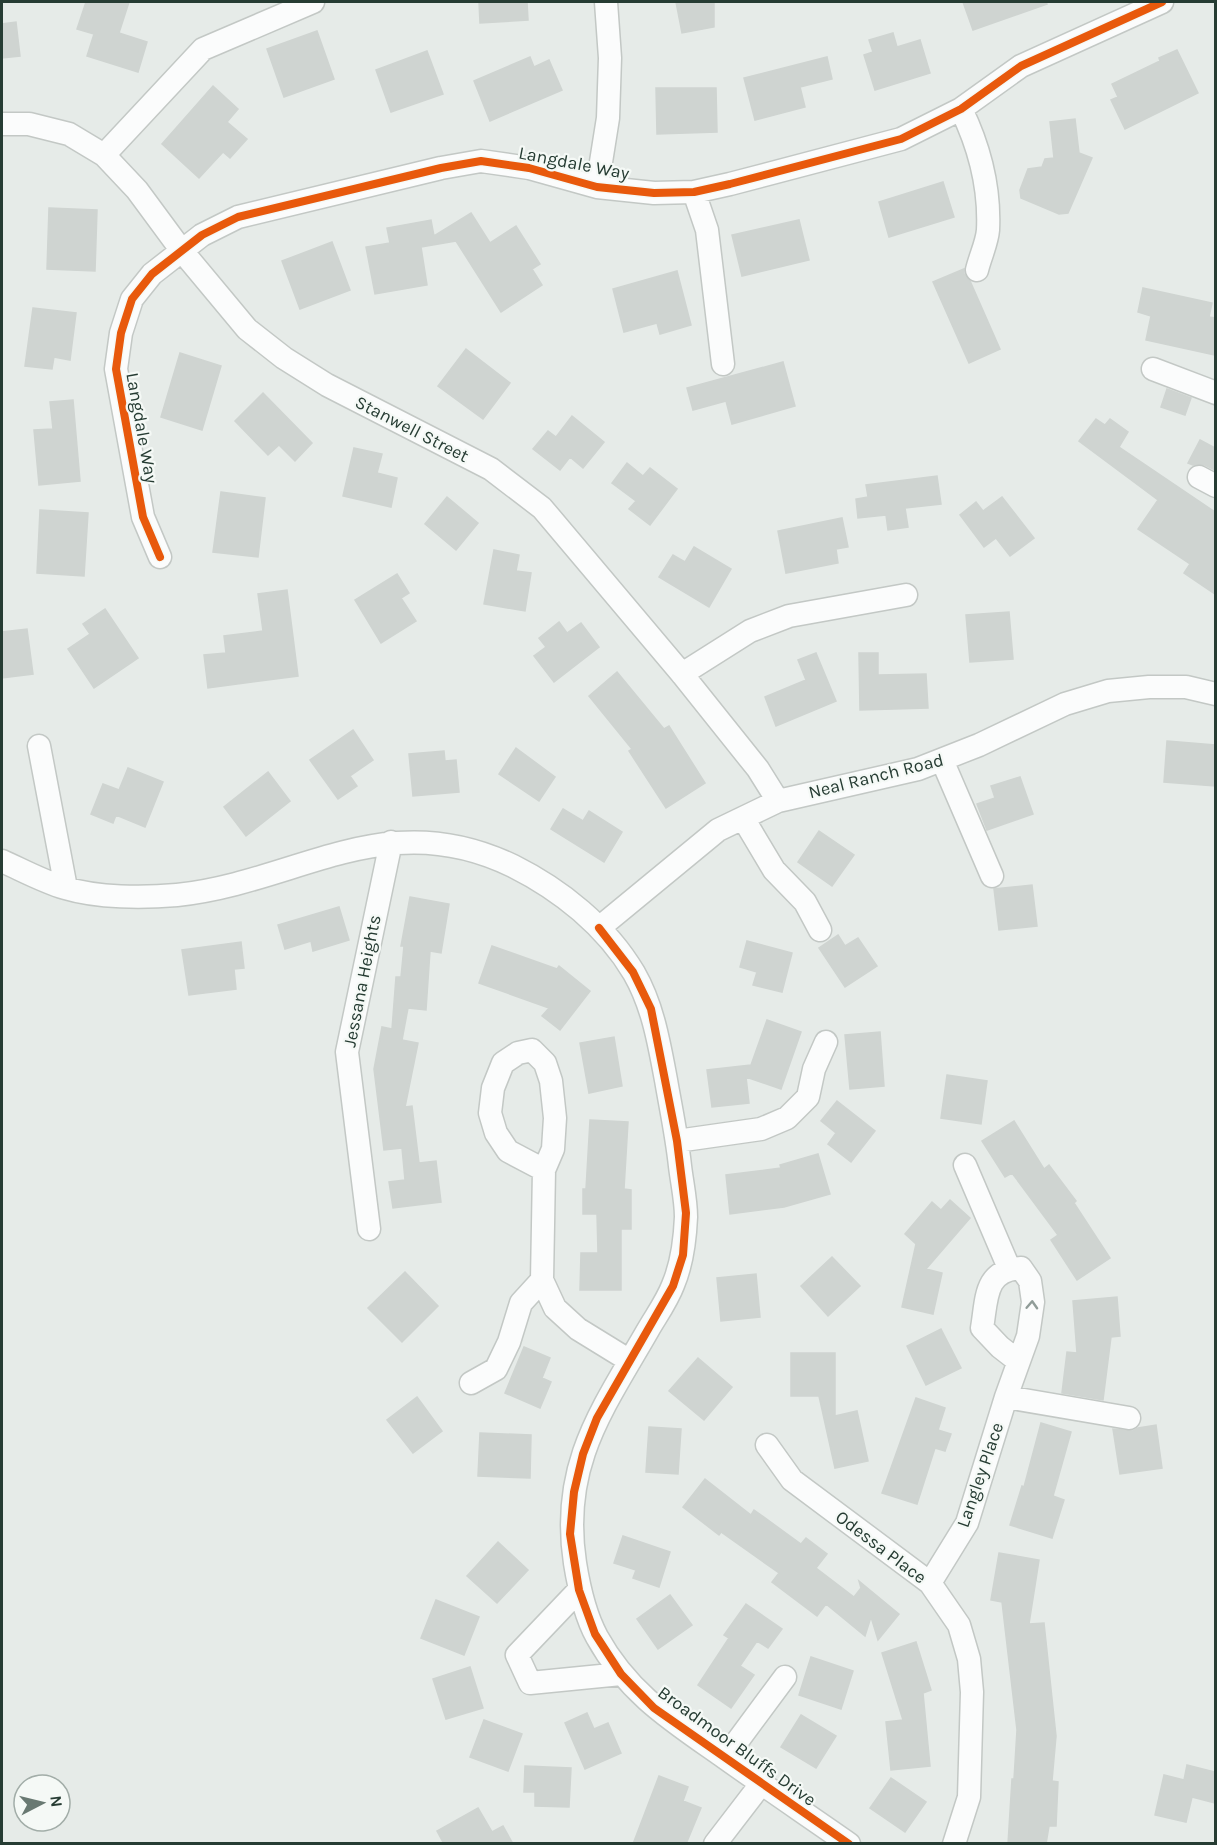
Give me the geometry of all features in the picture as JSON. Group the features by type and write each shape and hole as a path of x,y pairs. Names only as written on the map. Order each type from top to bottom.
{"street":[{"path":"104,155 203,49 313,2"},
{"path":"597,187 608,118 610,58 606,2"},
{"name":"Langdale Way","path":"160,556 143,517 116,369 121,333 132,299 152,274 202,235 238,217 441,168 481,161 529,168 597,187 654,193 694,192 901,139 961,108 1021,66 1162,2"},
{"path":"961,108 975,138 987,192 988,232 977,270"},
{"name":"Stanwell Street","path":"2,124 29,124 69,134 104,155 137,190 182,251 247,329 284,358 327,385 491,469 542,508 759,769 778,801"},
{"path":"694,192 707,231 723,364"},
{"path":"1153,369 1215,393"},
{"path":"682,674 750,631 789,616 906,595"},
{"name":"Neal Ranch Road","path":"599,928 718,830 778,801 918,770 979,745 1065,704 1108,691 1149,687 1186,687 1215,694"},
{"path":"39,746 66,888"},
{"path":"942,760 992,876"},
{"path":"743,818 774,870 804,902 820,930"},
{"name":"Broadmoor Bluffs Drive","path":"2,861 66,888 114,896 175,895 232,886 344,851 391,842 433,843 478,852 509,864 548,885 599,928 633,972 651,1009 677,1141 686,1213 682,1255 673,1286 597,1418 583,1454 574,1492 570,1534 579,1590 595,1634 621,1674 654,1708 849,1844"},
{"name":"Jessana Heights","path":"369,1229 347,1052 391,842"},
{"path":"677,1141 761,1129 787,1118 808,1097 814,1069 826,1042"},
{"path":"544,1170 508,1151 496,1133 490,1113 493,1088 503,1063 518,1053 532,1050 545,1063 551,1081 555,1118 553,1149 544,1170 542,1280 555,1308 578,1329 630,1361"},
{"path":"965,1166 1009,1269 998,1273 988,1290 982,1328 1000,1347 1018,1361"},
{"name":"Langley Place","path":"930,1583 967,1523 1006,1397 1028,1336 1033,1302 1030,1281 1021,1268 1009,1269"},
{"path":"471,1383 496,1369 509,1342 521,1303 542,1280"},
{"path":"1006,1397 1129,1418"},
{"name":"Odessa Place","path":"766,1445 792,1480 930,1583 958,1625 969,1659 972,1692 969,1797 954,1844"},
{"path":"579,1590 517,1654 530,1683 621,1674"},
{"path":"725,1758 785,1677"},
{"path":"715,1844 761,1784"}],"building":[{"path":"86,2 129,2 119,33 147,42 138,72 87,56 94,34 77,29"},
{"path":"479,2 527,2 528,20 480,23"},
{"path":"676,2 714,2 714,27 682,33"},
{"path":"963,2 1046,2 1047,4 973,30"},
{"path":"16,22 20,56 2,58 2,24"},
{"path":"317,31 334,79 284,97 267,49"},
{"path":"893,33 897,47 920,40 930,73 875,90 864,55 873,52 869,40"},
{"path":"1177,50 1198,93 1125,129 1111,100 1118,97 1112,84 1160,61 1159,58"},
{"path":"427,51 443,94 391,112 376,70"},
{"path":"530,57 534,67 549,60 562,90 490,121 474,81"},
{"path":"827,57 832,79 800,87 805,107 755,120 744,78"},
{"path":"213,86 238,109 227,122 247,139 230,158 223,152 199,178 162,144"},
{"path":"656,88 716,88 717,132 657,134"},
{"path":"1075,119 1079,153 1092,158 1068,213 1059,214 1021,198 1020,190 1028,169 1042,167 1045,159 1054,158 1050,122"},
{"path":"943,182 954,217 889,237 879,202"},
{"path":"49,208 97,210 95,271 47,269"},
{"path":"471,213 490,243 516,226 540,264 532,269 542,285 501,312 456,241 421,247 427,285 375,294 366,247 390,243 387,228 431,220 434,236"},
{"path":"799,220 809,260 742,276 732,235"},
{"path":"332,242 350,290 300,309 282,261"},
{"path":"964,269 964,274 970,281 1000,349 969,363 933,282"},
{"path":"677,271 691,325 660,334 657,323 624,332 613,289"},
{"path":"1143,288 1212,303 1209,317 1215,318 1215,355 1146,340 1151,316 1138,312"},
{"path":"33,308 76,313 70,360 54,357 52,369 25,366"},
{"path":"466,349 510,383 483,419 438,386"},
{"path":"180,353 221,366 202,430 161,417"},
{"path":"783,362 795,406 732,424 726,401 693,410 687,388"},
{"path":"1167,389 1191,398 1185,415 1161,407"},
{"path":"263,393 312,443 295,461 279,445 268,455 235,421"},
{"path":"73,400 80,481 39,485 34,430 53,429 50,402"},
{"path":"572,416 604,442 583,468 570,457 560,470 533,449 548,431 556,437"},
{"path":"1096,419 1105,425 1110,419 1128,432 1119,447 1215,512 1215,594 1184,573 1190,564 1138,529 1158,500 1079,441"},
{"path":"1200,440 1215,448 1215,470 1205,465 1188,463"},
{"path":"354,448 382,454 377,473 397,478 391,507 343,496"},
{"path":"627,463 643,476 650,468 677,489 650,525 629,509 636,501 612,483"},
{"path":"937,476 941,504 905,508 908,527 888,530 886,515 858,518 856,499 868,497 866,485"},
{"path":"221,492 265,498 258,557 213,552"},
{"path":"447,497 478,523 456,550 425,524"},
{"path":"1002,497 1034,538 1010,556 996,538 984,547 960,515 976,502 983,511"},
{"path":"40,510 88,513 84,576 37,573"},
{"path":"842,518 848,547 836,549 838,563 786,573 778,531"},
{"path":"694,547 731,569 709,607 659,577 673,555 685,562"},
{"path":"494,550 519,555 516,571 531,573 525,611 484,604"},
{"path":"397,574 409,593 401,598 416,621 381,643 355,600"},
{"path":"287,590 298,676 208,688 204,655 226,653 224,636 263,631 258,594"},
{"path":"105,609 138,658 94,688 68,649 90,634 83,624"},
{"path":"1009,612 1013,659 970,662 966,615"},
{"path":"559,622 567,633 581,623 599,647 554,682 534,656 546,647 539,638"},
{"path":"27,629 33,674 2,678 2,632"},
{"path":"816,653 836,701 776,726 765,697 806,680 798,660"},
{"path":"859,653 878,653 878,675 926,674 928,708 860,710"},
{"path":"617,672 664,729 669,726 705,783 666,808 629,751 632,749 589,696"},
{"path":"353,730 373,760 350,776 357,786 338,799 310,760"},
{"path":"1167,741 1215,745 1215,786 1164,782"},
{"path":"516,748 555,777 539,801 499,774"},
{"path":"444,751 445,761 456,760 459,792 413,796 409,754"},
{"path":"128,768 163,782 145,827 116,815 113,823 91,814 103,784 119,790"},
{"path":"268,772 290,801 246,836 224,807"},
{"path":"1020,777 1033,814 987,830 977,804 995,798 991,786"},
{"path":"563,809 583,821 589,811 622,832 604,862 551,829"},
{"path":"819,831 854,855 832,886 798,862"},
{"path":"1032,885 1037,926 999,930 994,889"},
{"path":"410,897 449,904 441,953 430,951 426,1010 408,1008 402,1040 418,1043 405,1107 412,1106 419,1163 436,1161 441,1202 393,1208 389,1182 405,1180 402,1148 384,1150 374,1069 382,1027 392,1029 396,977 401,977 404,946 401,946"},
{"path":"339,907 349,940 313,951 311,941 285,949 278,925"},
{"path":"838,935 845,946 858,938 877,966 845,987 819,948"},
{"path":"747,941 792,953 782,992 753,985 757,972 740,967"},
{"path":"241,942 244,968 234,969 236,989 189,995 182,950"},
{"path":"492,946 557,969 559,966 590,991 560,1030 542,1016 549,1008 479,983"},
{"path":"767,1020 801,1032 781,1089 746,1077 749,1103 712,1107 707,1070 751,1065"},
{"path":"880,1032 884,1086 850,1089 845,1035"},
{"path":"614,1037 622,1086 589,1093 580,1043"},
{"path":"947,1075 987,1081 981,1124 941,1118"},
{"path":"837,1101 875,1131 851,1162 828,1144 836,1133 821,1121"},
{"path":"590,1120 628,1122 624,1189 631,1190 631,1229 621,1229 621,1290 580,1290 581,1253 598,1253 597,1214 583,1214 583,1189 586,1189"},
{"path":"1014,1121 1044,1169 1049,1165 1076,1201 1074,1203 1110,1258 1077,1280 1051,1240 1058,1235 1012,1173 1005,1177 982,1141"},
{"path":"818,1154 830,1194 784,1207 730,1214 726,1175 781,1168 780,1165"},
{"path":"950,1200 970,1218 926,1269 942,1273 933,1314 902,1307 916,1244 905,1234 932,1202 941,1210"},
{"path":"832,1257 860,1286 828,1316 801,1286"},
{"path":"405,1272 438,1306 402,1342 368,1308"},
{"path":"756,1274 760,1317 721,1321 717,1278"},
{"path":"1117,1297 1120,1336 1111,1337 1103,1400 1062,1393 1067,1352 1077,1353 1073,1301"},
{"path":"941,1329 961,1368 926,1385 907,1346"},
{"path":"524,1347 550,1358 542,1378 551,1382 540,1408 505,1393"},
{"path":"791,1353 835,1353 835,1416 857,1411 868,1461 835,1468 819,1396 791,1396"},
{"path":"698,1358 732,1387 704,1420 669,1391"},
{"path":"417,1397 442,1431 413,1453 387,1420"},
{"path":"916,1398 945,1408 938,1430 951,1434 945,1451 935,1448 917,1504 882,1493"},
{"path":"1041,1423 1071,1432 1053,1496 1064,1500 1052,1538 1010,1525 1022,1486 1024,1487"},
{"path":"1156,1425 1162,1468 1120,1474 1113,1429 1133,1431"},
{"path":"649,1427 681,1429 678,1474 646,1472"},
{"path":"480,1433 531,1435 530,1478 478,1476"},
{"path":"705,1479 751,1515 754,1510 801,1544 806,1538 827,1554 816,1568 854,1597 861,1588 859,1581 899,1614 878,1640 871,1617 865,1636 826,1604 817,1616 772,1582 779,1573 721,1532 719,1535 683,1507"},
{"path":"623,1536 670,1552 659,1587 633,1578 636,1570 614,1563"},
{"path":"498,1542 528,1570 497,1603 467,1576"},
{"path":"999,1553 1039,1560 1029,1624 1044,1623 1056,1736 1052,1781 1058,1782 1056,1826 1049,1826 1046,1844 1008,1844 1017,1730 1002,1602 991,1600"},
{"path":"670,1595 692,1625 658,1649 637,1619"},
{"path":"436,1600 479,1617 464,1655 421,1638"},
{"path":"746,1604 782,1629 768,1648 757,1641 740,1666 754,1675 731,1708 698,1685 729,1638 724,1635"},
{"path":"916,1642 931,1690 923,1693 930,1766 891,1770 886,1722 903,1720 882,1653"},
{"path":"811,1657 853,1671 841,1709 799,1695"},
{"path":"470,1667 483,1708 446,1719 433,1679"},
{"path":"587,1713 594,1729 608,1723 621,1753 585,1769 565,1723"},
{"path":"801,1715 836,1736 816,1768 781,1747"},
{"path":"484,1720 522,1734 508,1771 470,1757"},
{"path":"1187,1765 1215,1772 1215,1803 1192,1797 1186,1822 1155,1815 1164,1775 1184,1780"},
{"path":"525,1766 571,1768 569,1807 535,1806 535,1792 524,1792"},
{"path":"659,1776 688,1787 683,1801 701,1808 686,1844 633,1844"},
{"path":"891,1778 926,1802 905,1832 870,1808"},
{"path":"478,1808 492,1832 503,1826 513,1844 444,1844 437,1831"}],"cycle path":[{"path":"160,557 143,517 116,369 121,333 132,299 152,274 202,235 238,217 441,168 481,161 529,168 597,187 654,193 694,192 730,184 901,139 961,109 1021,66 1162,2"},
{"path":"599,928 633,972 651,1009 677,1141 686,1213 683,1255 673,1286 597,1418 583,1454 574,1492 570,1534 579,1590 595,1634 621,1674 654,1708 849,1844"}]}
